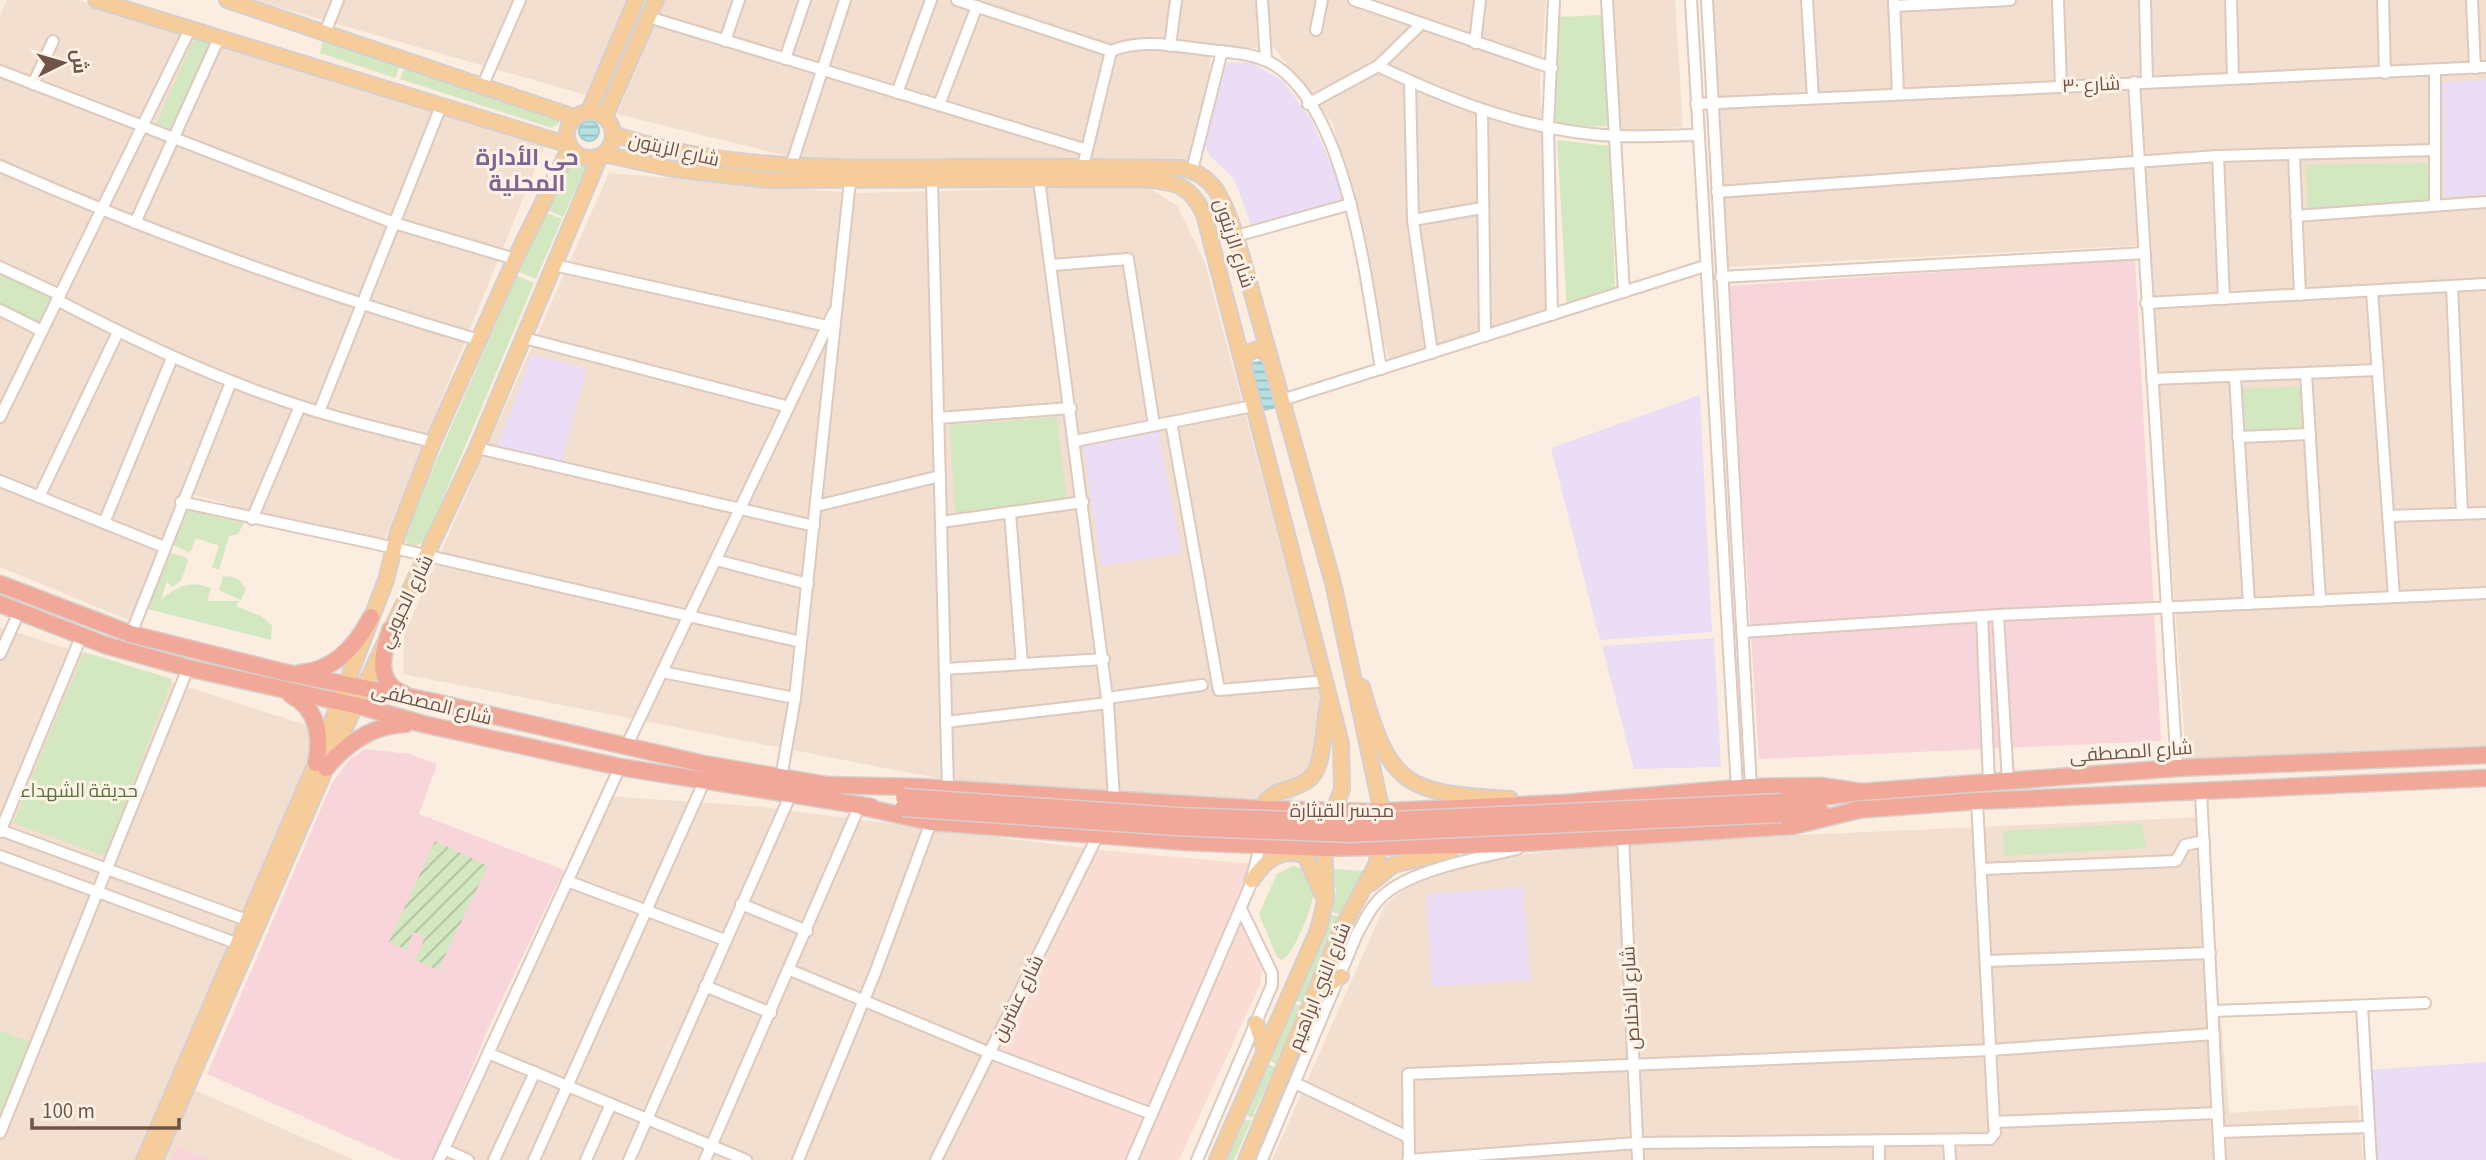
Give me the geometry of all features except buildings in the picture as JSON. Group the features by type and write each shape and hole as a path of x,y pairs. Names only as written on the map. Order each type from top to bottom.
{"highway":[{"name":"شارع المصطفى","path":"0,584 131,634 283,672 362,690 430,701 626,747 824,785"},
{"name":"شارع المصطفى","path":"0,604 81,637 278,691 339,702 424,724 620,767 861,807"},
{"path":"283,672 306,673 335,662 358,641 372,617"},
{"path":"390,630 383,656 383,670 387,681 400,693 430,701"},
{"path":"278,691 303,702 313,717 319,740 321,766"},
{"path":"321,766 348,745 379,727 424,724"},
{"name":"شارع المصطفى","path":"1781,808 1861,792 1989,782 2177,768 2486,755"},
{"path":"2382,759 2384,785"},
{"path":"1781,808 1862,809 1977,801 2384,785 2486,778"},
{"path":"824,785 1332,811 1564,803 1744,788 1807,786 1861,792"},
{"path":"824,785 903,803"},
{"path":"861,807 903,803"},
{"name":"مجسر القيثارة","path":"903,803 1349,822 1781,808"},
{"path":"861,807 931,822 1323,848 1553,841 1793,826 1862,809"},
{"path":"1450,808 1439,815 1437,827 1440,838 1451,844"}],"main road":[{"path":"96,0 569,146 580,156 601,155 612,142 613,134 605,117 589,111 574,117 226,0"},
{"path":"589,111 636,0"},
{"path":"605,117 656,0"},
{"path":"321,766 339,702 372,617 433,442 514,259 569,146 567,130 574,117"},
{"name":"شارع الزيتون","path":"613,134 708,159 791,166 1083,166 1192,170 1210,181 1221,194 1236,236 1333,583 1370,766 1384,811"},
{"name":"شارع الزيتون","path":"601,155 730,177 850,181 1169,182 1195,195 1204,214 1329,687 1344,770 1342,789 1332,811"},
{"name":"شارع الحبوبي","path":"144,1160 321,766 355,706 477,448 601,155"},
{"path":"1230,312 1237,320 1248,321 1253,318 1255,306"},
{"path":"1243,365 1246,353 1255,347 1261,348 1270,358"},
{"path":"1333,583 1373,725 1384,754 1399,775 1426,789 1459,796 1564,803"},
{"path":"1262,809 1270,795 1303,784 1317,770 1329,687"},
{"name":"شارع النبي ابراهيم","path":"1217,1160 1318,930 1324,904 1326,876 1323,848 1332,811"},
{"name":"شارع النبي ابراهيم","path":"1246,1160 1342,928 1382,848 1384,811"},
{"path":"1364,888 1402,861 1486,844"},
{"path":"1288,846 1306,858 1317,877 1324,904"},
{"path":"1252,880 1261,867 1279,855 1293,853 1306,858"},
{"name":"شارع الحبوبي","path":"155,1160 242,946"},
{"path":"1315,994 1341,976"},
{"path":"1256,1023 1265,1051"}],"street":[{"path":"325,33 338,0"},
{"path":"482,87 520,0"},
{"path":"725,41 739,0"},
{"path":"785,59 805,0"},
{"path":"791,166 845,0"},
{"path":"897,93 931,0"},
{"path":"957,0 1111,51 1132,44 1222,51 1266,60 1284,73 1308,104 1336,158 1351,204 1381,369"},
{"path":"1170,46 1176,0"},
{"path":"1262,0 1266,60"},
{"path":"1316,30 1322,0"},
{"path":"1354,0 1552,68"},
{"path":"1475,43 1480,0"},
{"path":"1552,315 1548,127 1554,0"},
{"path":"1607,0 1624,292"},
{"path":"1691,0 1705,266 1744,788"},
{"path":"1707,0 1742,632 1744,788"},
{"path":"1807,0 1813,98"},
{"path":"1898,93 1894,3 2010,0"},
{"path":"2058,0 2061,85"},
{"path":"2145,0 2147,82"},
{"path":"2231,0 2233,78"},
{"path":"2383,0 2385,73"},
{"path":"2472,0 2481,68"},
{"path":"939,106 977,6"},
{"path":"648,17 1087,150"},
{"path":"1308,104 1378,66 1421,24"},
{"path":"0,417 190,29"},
{"path":"135,223 219,38"},
{"path":"33,84 53,41"},
{"path":"1083,166 1111,51"},
{"path":"1192,170 1222,51"},
{"path":"1378,66 1482,110 1548,127 1616,136 1698,135"},
{"name":"شارع ٣٠","path":"1696,104 2061,85 2481,68"},
{"path":"0,71 394,223 514,259"},
{"path":"2435,71 2435,205"},
{"path":"1410,81 1413,220 1432,353"},
{"path":"2134,82 2177,768"},
{"path":"319,412 441,106"},
{"path":"1482,110 1485,336"},
{"path":"1717,192 2218,156 2435,150"},
{"path":"2294,155 2300,295"},
{"path":"2218,156 2224,299"},
{"path":"0,166 101,211 361,305 479,340"},
{"path":"1039,180 1104,659 1114,799"},
{"path":"781,778 795,698 850,181"},
{"path":"932,181 948,790"},
{"path":"2296,216 2486,202"},
{"path":"1236,236 1351,204"},
{"path":"1413,220 1482,208"},
{"path":"1721,276 2145,253"},
{"path":"1052,265 1128,259 1154,425"},
{"path":"554,265 827,326"},
{"path":"1282,400 1705,266"},
{"path":"0,267 118,332 231,382 319,412 433,442"},
{"path":"2146,303 2486,284"},
{"path":"2452,286 2462,514"},
{"path":"2372,291 2394,597"},
{"path":"626,747 838,303"},
{"path":"0,310 42,331"},
{"path":"39,497 118,332"},
{"path":"524,338 789,407"},
{"path":"104,523 172,358"},
{"path":"2152,379 2378,370"},
{"path":"2306,374 2320,601"},
{"path":"2235,377 2249,604"},
{"path":"131,634 181,502 231,382"},
{"path":"1075,441 1254,405"},
{"path":"252,519 300,406"},
{"path":"938,418 1071,408"},
{"path":"1171,422 1219,690 1329,687"},
{"path":"2238,438 2310,434"},
{"path":"477,448 814,526"},
{"path":"816,506 940,476"},
{"path":"0,481 164,547"},
{"path":"181,502 427,555 801,642"},
{"path":"941,522 1083,502"},
{"path":"1010,513 1022,664"},
{"path":"2388,516 2486,513"},
{"path":"716,560 808,584"},
{"path":"1742,632 1982,615 2486,593"},
{"path":"0,654 19,612"},
{"path":"1982,615 1989,782"},
{"path":"1998,615 2008,782"},
{"path":"81,637 0,831 253,922"},
{"path":"945,669 1104,659"},
{"path":"0,1133 188,668"},
{"path":"663,671 795,698"},
{"path":"946,722 1107,701 1202,685"},
{"path":"439,1160 620,767"},
{"path":"534,1160 705,782"},
{"path":"2200,793 2221,1160"},
{"path":"629,1160 790,796"},
{"path":"1977,801 1988,961 1991,1050 1995,1133 1990,1139 1949,1142 1637,1143 1553,1154 1408,1159 1408,1074 1991,1050 2214,1034"},
{"path":"705,1160 861,807"},
{"path":"1132,1160 1252,880 1261,845 1262,809"},
{"path":"798,1160 863,1001 931,822"},
{"name":"شارع عشرين","path":"936,1160 1098,835"},
{"name":"شارع الاخلاص","path":"1623,836 1638,1160"},
{"path":"1262,1160 1357,934 1375,904 1386,893 1437,870 1553,841"},
{"path":"1982,869 2176,861 2185,845 2204,841"},
{"path":"0,856 242,946"},
{"path":"567,881 725,940"},
{"path":"741,904 807,932"},
{"path":"1197,1160 1273,979 1241,909"},
{"path":"1988,961 2210,953"},
{"path":"790,970 990,1053 1152,1114"},
{"path":"705,986 771,1013"},
{"path":"2213,1011 2425,1003"},
{"path":"2362,1006 2371,1160"},
{"path":"488,1053 746,1160"},
{"path":"494,1160 535,1072"},
{"path":"1295,1083 1408,1137"},
{"path":"586,1160 611,1104"},
{"path":"1994,1122 2218,1113"},
{"path":"2219,1132 2369,1127"},
{"path":"1879,1142 1879,1160"},
{"path":"1949,1142 1950,1160"},
{"path":"444,1149 468,1160"}],"shaded area":[{"path":"7,0 78,0 544,147 381,548 185,492 138,624 0,567 0,16"},
{"path":"253,0 630,0 589,96"},
{"path":"665,0 1546,0 1540,81 1551,314 1390,365 1333,124 1274,48 1212,48 1199,170 807,161 617,114"},
{"path":"1611,0 1675,0 1683,127 1622,131"},
{"path":"1710,0 2486,0 2486,749 2187,772 2148,245 1725,267"},
{"path":"1227,62 1252,63 1283,81 1311,119 1346,198 1252,227 1234,179 1210,156 1205,146"},
{"path":"2486,80 2486,194 2444,197 2443,82"},
{"path":"609,173 855,193 1147,186 1178,207 1205,263 1327,721 1317,777 1282,809 1003,791 403,674 404,635"},
{"path":"2135,259 2161,741 1759,759 1728,286"},
{"path":"532,354 587,369 560,467 496,449"},
{"path":"1700,395 1712,632 1600,640 1551,448"},
{"path":"1158,430 1182,553 1101,566 1083,445"},
{"path":"0,627 325,731 174,1081 354,1160 0,1160"},
{"path":"1714,638 1721,767 1634,769 1602,646"},
{"path":"366,749 409,754 437,764 419,814 564,870 490,1024 434,1160 400,1160 207,1074 332,783 350,759"},
{"path":"606,796 752,806 1100,850 952,1160 431,1160"},
{"path":"2203,817 2229,1113 2358,1105 2363,1160 1272,1160 1385,905 1424,873 1527,854 1643,842"},
{"path":"1100,850 1253,864 1237,913 1263,964 1260,985 1179,1160 952,1160"},
{"path":"1523,887 1530,980 1432,987 1426,894"},
{"path":"2486,1062 2486,1160 2371,1160 2365,1070"},
{"path":"178,1146 209,1160 172,1160"}],"green space":[{"path":"1603,15 1608,126 1555,127 1558,17"},
{"path":"196,35 213,43 176,130 156,124"},
{"path":"323,41 400,65 395,78 320,53"},
{"path":"405,67 558,119 559,123 552,128 400,79"},
{"path":"1557,140 1610,146 1615,291 1567,310"},
{"path":"569,155 588,162 563,217 546,209"},
{"path":"2427,163 2428,201 2307,215 2306,165"},
{"path":"545,212 562,219 536,279 517,271"},
{"path":"0,273 53,297 41,324 0,305"},
{"path":"517,276 534,283 425,541 413,547 406,542 406,530"},
{"path":"2302,386 2304,427 2246,433 2243,389"},
{"path":"1057,417 1066,497 955,513 950,425"},
{"path":"187,510 244,523 238,534 229,536 219,570 212,567 219,546 196,538 190,553 173,545"},
{"path":"170,553 185,557 188,561 181,581 172,587 167,581 161,600 184,586 211,588 207,601 239,601 236,606 263,617 272,626 271,640 147,609"},
{"path":"223,577 238,579 246,589 241,600 219,590"},
{"name":"حديقة الشهداء","path":"84,652 172,679 106,856 13,823"},
{"path":"2142,823 2146,848 2004,856 2003,831"},
{"path":"435,841 488,866 438,970 415,960 425,937 413,932 407,950 389,942"},
{"path":"1293,866 1304,869 1312,885 1313,895 1306,920 1296,941 1282,960 1277,957 1259,914 1277,874"},
{"path":"1332,869 1367,871 1340,915 1331,911 1336,890"},
{"path":"1330,914 1339,917 1302,1003 1293,999"},
{"path":"1292,1003 1300,1006 1276,1064 1268,1060"},
{"path":"0,1030 34,1044 0,1127"},
{"path":"1267,1064 1275,1067 1252,1118 1245,1114"},
{"path":"1244,1119 1251,1121 1234,1160 1226,1160"}],"water":[{"path":"589,121 596,124 599,131 596,138 589,141 582,138 579,131 582,124"},
{"path":"1267,361 1281,406 1263,410 1251,363"}],"district":[{"name":"حي الأدارة المحلية","path":"527,170"}]}
